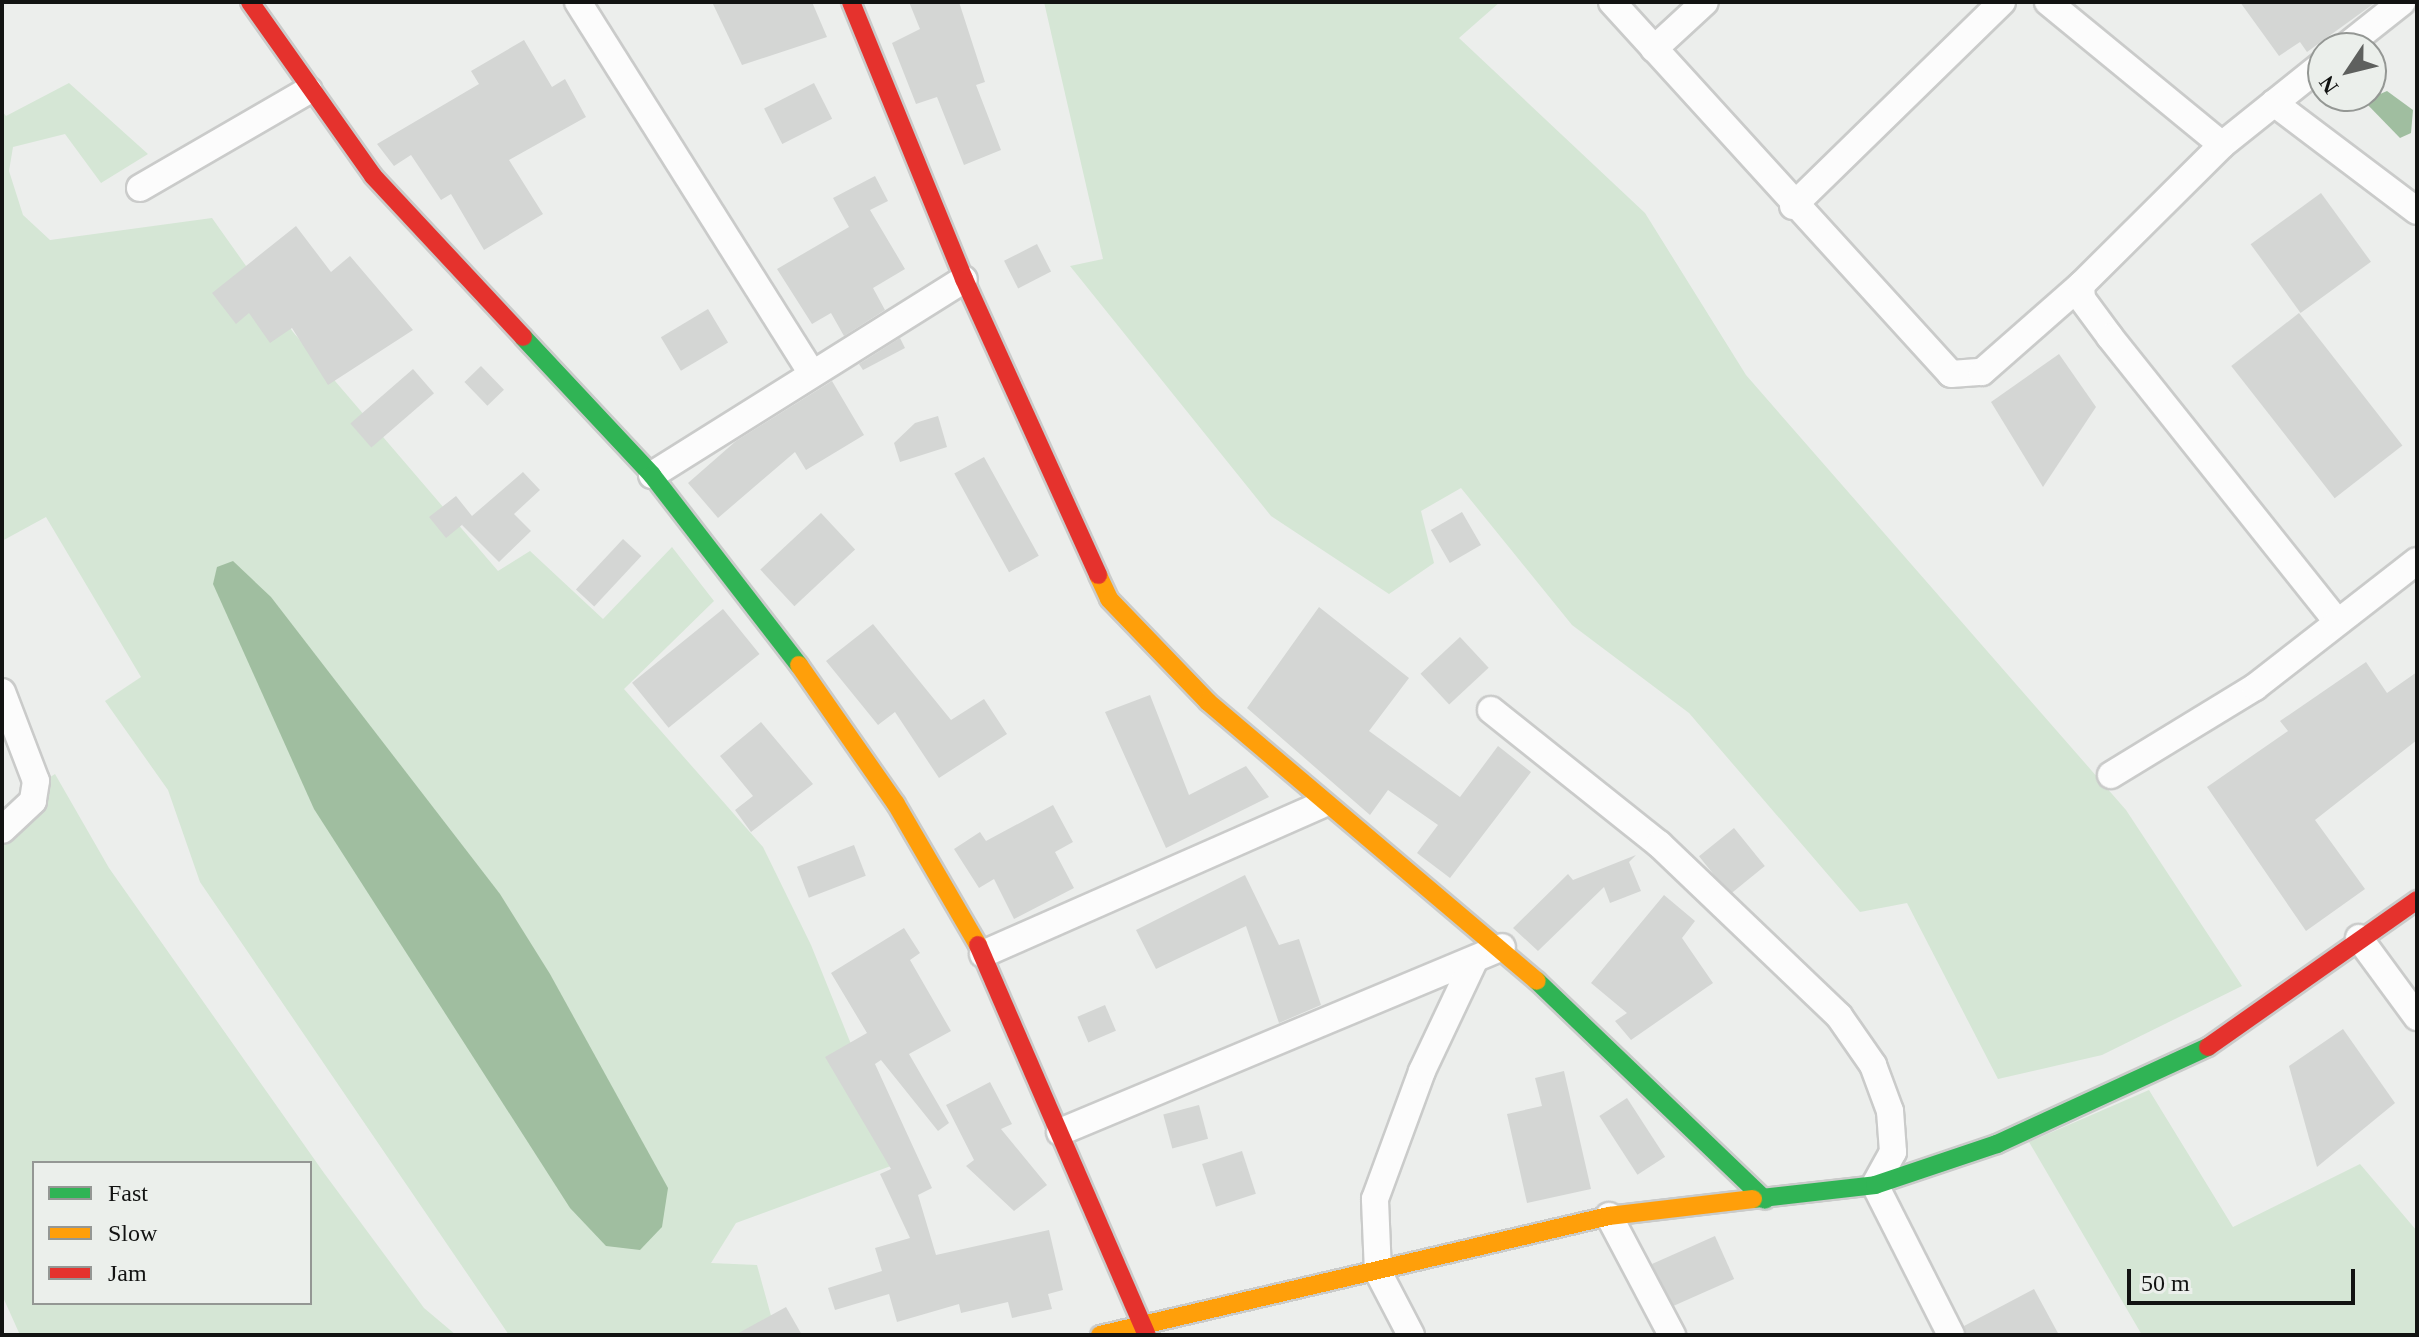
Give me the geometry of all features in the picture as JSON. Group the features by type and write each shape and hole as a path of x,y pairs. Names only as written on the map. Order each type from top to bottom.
{"street":[{"path":"250,2 309,90 373,176 652,475 802,668 896,804 983,954 1144,1330"},
{"path":"578,2 812,373"},
{"path":"851,2 964,279 1109,599 1141,638 1321,805 1502,947 1765,1200"},
{"path":"1612,2 1793,206 1951,374 1982,372 2081,285 2222,145 2307,77"},
{"path":"1654,49 1705,2"},
{"path":"1793,206 2002,2"},
{"path":"2048,2 2222,145"},
{"path":"2364,32 2402,2"},
{"path":"140,188 309,90"},
{"path":"2274,103 2417,211"},
{"path":"652,475 964,279"},
{"path":"2081,285 2082,299 2110,337 2335,619"},
{"path":"2111,775 2255,687 2335,619 2417,561"},
{"path":"2,692 36,781 33,801 2,830"},
{"path":"1491,710 1659,844 1839,1016 1873,1065 1890,1111 1893,1152 1875,1185"},
{"path":"983,954 1321,805"},
{"path":"1100,1335 1144,1330 1609,1216 1875,1185 2120,1094 2196,1055 2417,900"},
{"path":"2359,938 2417,1017"},
{"path":"1060,1132 1502,947"},
{"path":"1411,1335 1378,1272 1375,1199 1422,1071 1474,961"},
{"path":"1875,1185 1951,1335"},
{"path":"1609,1216 1672,1335"}],"shaded area":[{"path":"1044,2 1500,2 1459,38 1645,213 1746,375 2126,810 2242,986 2102,1055 1998,1079 1907,903 1860,912 1689,713 1572,625 1461,488 1421,511 1434,563 1389,594 1271,516 1070,266 1103,259"},
{"path":"69,83 148,154 101,183 65,134 13,147 9,171 23,215 50,240 212,218 293,332 498,571 530,551 603,619 672,547 714,601 624,689 763,847 811,945 899,1163 736,1223 711,1263 757,1265 773,1323 758,1335 509,1335 200,882 168,790 105,701 141,677 46,517 2,541 2,111 6,116"},
{"path":"2387,91 2413,110 2411,133 2400,138 2375,112 2387,112"},
{"path":"233,561 271,597 500,894 550,974 668,1188 662,1227 640,1250 606,1246 570,1208 314,809 213,584 217,567"},
{"path":"55,774 109,868 324,1173 424,1308 456,1335 20,1335 2,1295 2,808"},
{"path":"2149,1090 2233,1227 2360,1164 2417,1231 2417,1335 2142,1335 2029,1142"}],"building":[{"path":"712,2 812,2 827,37 742,65"},
{"path":"909,2 959,2 985,82 976,85 1001,150 964,165 937,97 916,104 892,43 920,29"},
{"path":"2240,2 2376,2 2335,32 2307,32 2307,52 2300,42 2279,56"},
{"path":"524,40 552,87 565,79 586,117 509,160 543,214 484,250 451,194 441,200 411,155 394,166 377,144 479,84 471,71"},
{"path":"814,83 832,119 782,144 764,108"},
{"path":"875,176 888,201 870,210 905,269 873,288 885,310 844,336 831,313 812,324 777,269 849,227 833,198"},
{"path":"2321,193 2371,262 2301,313 2251,244"},
{"path":"296,226 331,272 350,256 413,330 328,385 292,328 270,343 249,313 236,324 212,293"},
{"path":"1037,244 1051,272 1018,288 1004,261"},
{"path":"708,309 728,342 681,371 661,337"},
{"path":"2299,313 2402,445 2335,498 2231,366"},
{"path":"900,338 905,348 863,370 859,364"},
{"path":"2059,354 2096,407 2043,487 1991,402"},
{"path":"481,366 504,390 487,406 464,382"},
{"path":"413,369 434,393 371,448 350,423"},
{"path":"832,381 864,435 806,470 795,452 718,518 688,483 736,441"},
{"path":"938,416 947,447 900,462 894,443 915,423"},
{"path":"984,457 1039,556 1009,572 954,473"},
{"path":"523,472 540,490 514,514 531,531 499,562 462,525 468,520 446,538 429,517 456,496 472,516"},
{"path":"1462,512 1481,545 1450,563 1431,530"},
{"path":"821,513 855,550 794,606 760,570"},
{"path":"623,539 641,556 594,607 576,589"},
{"path":"1319,607 1409,678 1369,731 1460,797 1498,746 1531,772 1450,878 1417,853 1438,825 1388,790 1370,815 1247,708"},
{"path":"723,609 760,654 669,728 632,683"},
{"path":"873,624 951,720 984,699 1007,734 939,778 895,712 878,725 826,661"},
{"path":"1460,637 1489,668 1449,705 1421,674"},
{"path":"2366,662 2387,693 2417,672 2417,740 2315,820 2365,889 2306,931 2207,787 2288,731 2280,721"},
{"path":"1150,695 1189,795 1246,766 1269,797 1166,848 1105,712"},
{"path":"761,722 813,784 751,832 735,810 753,796 720,756"},
{"path":"1053,805 1073,842 1055,852 1074,888 1014,919 994,879 979,888 954,849 980,832 986,841"},
{"path":"1734,828 1765,866 1730,894 1699,856"},
{"path":"854,845 866,876 809,898 797,867"},
{"path":"1636,855 1629,862 1641,891 1610,903 1604,887 1538,951 1513,928 1568,874 1573,880"},
{"path":"1245,875 1279,945 1299,939 1321,1005 1279,1023 1246,926 1156,969 1136,930"},
{"path":"1664,895 1695,921 1682,938 1713,983 1631,1040 1615,1021 1627,1013 1591,983"},
{"path":"904,928 920,953 910,960 951,1031 909,1054 949,1123 938,1131 881,1060 875,1064 932,1188 918,1195 936,1255 1049,1230 1063,1290 1048,1294 1052,1309 1012,1318 1008,1302 961,1313 959,1304 897,1322 889,1294 835,1310 828,1288 882,1271 875,1248 910,1238 880,1174 891,1169 825,1057 867,1033 831,973"},
{"path":"1105,1005 1116,1031 1088,1042 1077,1017"},
{"path":"2343,1029 2395,1103 2317,1167 2289,1066"},
{"path":"1564,1071 1591,1189 1527,1203 1507,1114 1542,1106 1535,1078"},
{"path":"990,1082 1012,1124 1001,1129 1047,1185 1014,1211 966,1166 974,1160 946,1105"},
{"path":"1627,1098 1665,1157 1637,1175 1599,1116"},
{"path":"1199,1105 1208,1139 1172,1148 1163,1115"},
{"path":"1242,1151 1256,1194 1216,1207 1202,1164"},
{"path":"1715,1236 1734,1279 1671,1307 1652,1264"},
{"path":"2034,1289 2059,1335 1967,1335 1964,1326"},
{"path":"786,1307 802,1335 735,1335"}],"traffic: fast":[{"path":"523,337 652,475 799,665"},
{"path":"1537,981 1765,1200"},
{"path":"1753,1199 1875,1185 1997,1144 2208,1047"}],"traffic: slow":[{"path":"1098,575 1109,599 1208,702 1537,981"},
{"path":"799,665 896,804 978,945"},
{"path":"1100,1335 1609,1216 1753,1199"}],"traffic: jam":[{"path":"250,2 373,176 523,337"},
{"path":"851,2 964,279 1098,575"},
{"path":"2208,1047 2417,900"},
{"path":"978,945 1147,1335"}]}
